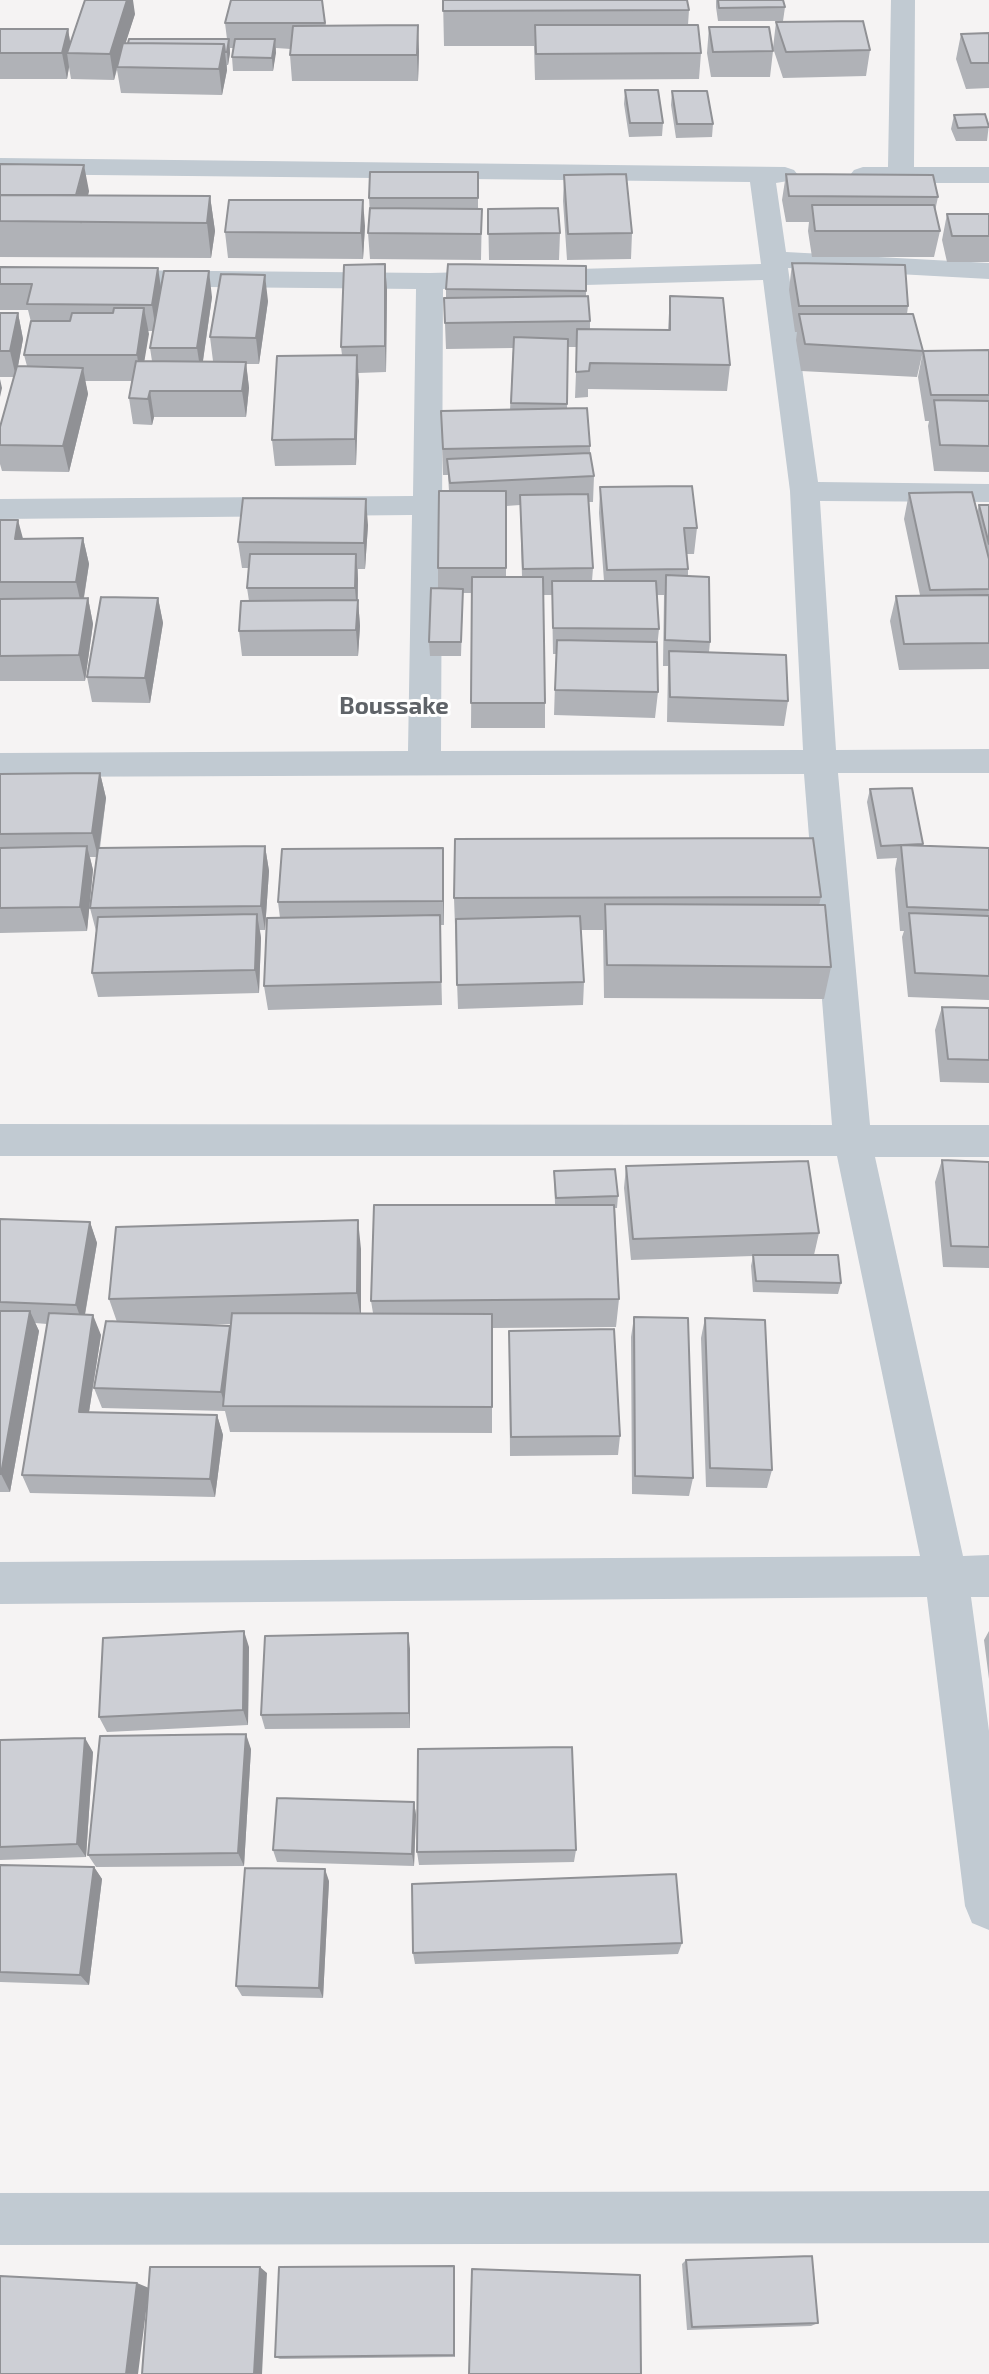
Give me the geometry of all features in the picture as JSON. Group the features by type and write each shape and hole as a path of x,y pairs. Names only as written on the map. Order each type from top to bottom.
{"street":[{"path":"901,175 903,0"},
{"path":"0,166 803,175"},
{"path":"762,175 805,491 820,761 852,1140 946,1576 989,1906"},
{"path":"845,175 989,175"},
{"path":"0,277 430,281 774,266 989,271"},
{"path":"424,763 430,281"},
{"path":"805,491 989,492"},
{"path":"0,509 426,505"},
{"path":"0,765 989,761"},
{"path":"0,1140 989,1141"},
{"path":"0,1583 989,1576"},
{"path":"0,2219 989,2217"}],"building":[{"path":"85,0 127,0 110,54 67,53"},
{"path":"231,0 322,0 325,23 225,23"},
{"path":"443,0 687,0 689,10 443,11"},
{"path":"718,0 783,0 785,7 719,8"},
{"path":"863,21 870,50 786,52 776,22"},
{"path":"418,25 417,55 290,55 293,26"},
{"path":"535,25 698,25 701,53 536,54"},
{"path":"709,27 769,27 773,51 713,52"},
{"path":"0,29 68,29 62,53 0,53"},
{"path":"989,33 989,63 971,63 961,34"},
{"path":"129,39 229,39 225,52 224,44 128,43"},
{"path":"235,39 275,39 272,58 232,57"},
{"path":"123,43 224,44 219,69 117,67"},
{"path":"625,90 658,90 663,123 630,123"},
{"path":"672,91 707,91 713,124 677,124"},
{"path":"985,114 989,127 958,128 954,115"},
{"path":"0,164 84,165 76,195 0,195"},
{"path":"370,172 478,172 478,198 369,198"},
{"path":"626,174 632,233 568,234 564,175"},
{"path":"786,174 933,175 938,197 789,196"},
{"path":"0,195 210,196 207,223 0,221"},
{"path":"229,200 363,200 361,233 225,232"},
{"path":"812,205 934,205 940,231 815,231"},
{"path":"370,208 482,209 481,234 368,233"},
{"path":"558,208 560,233 488,234 488,209"},
{"path":"947,214 989,214 989,236 952,236"},
{"path":"792,263 905,265 908,306 799,306"},
{"path":"385,264 385,346 341,347 344,265"},
{"path":"448,264 586,266 586,291 446,289"},
{"path":"0,267 158,268 152,305 27,304 32,284 0,284"},
{"path":"164,271 209,271 197,348 150,348"},
{"path":"221,274 265,275 256,338 210,337"},
{"path":"588,296 590,321 445,323 444,298"},
{"path":"670,296 723,298 730,365 590,363 589,371 576,372 577,329 670,330"},
{"path":"114,308 144,308 137,355 24,355 31,321 70,321 72,313 113,313"},
{"path":"0,313 18,313 10,351 0,351"},
{"path":"799,314 913,314 923,351 805,344"},
{"path":"514,337 568,339 567,404 511,403"},
{"path":"989,350 989,395 931,395 923,351"},
{"path":"357,355 355,439 272,440 277,356"},
{"path":"136,361 246,362 242,391 150,391 148,399 129,398"},
{"path":"17,366 83,368 63,446 0,445 0,427"},
{"path":"934,400 989,401 989,446 940,445"},
{"path":"587,408 590,446 443,449 441,411"},
{"path":"590,453 594,476 450,483 447,459"},
{"path":"692,486 697,528 684,528 688,569 607,570 600,487"},
{"path":"439,491 506,491 506,568 438,568"},
{"path":"972,492 989,559 989,589 930,590 909,493"},
{"path":"588,494 593,568 523,569 520,495"},
{"path":"243,498 366,499 364,543 238,542"},
{"path":"979,505 989,505 989,544"},
{"path":"0,520 18,520 15,539 83,538 76,582 0,582"},
{"path":"250,554 356,554 355,588 247,588"},
{"path":"666,575 709,577 710,642 665,640"},
{"path":"472,577 543,577 545,703 471,703"},
{"path":"552,581 656,581 659,629 553,628"},
{"path":"431,588 463,589 461,642 429,642"},
{"path":"989,595 989,643 904,644 896,596"},
{"path":"101,597 158,598 145,678 87,677"},
{"path":"88,598 79,655 0,656 0,599"},
{"path":"358,600 356,630 239,631 241,601"},
{"path":"557,640 657,642 658,692 555,690"},
{"path":"669,651 786,655 788,701 670,697"},
{"path":"100,773 92,833 0,834 0,774"},
{"path":"912,788 923,844 881,846 870,789"},
{"path":"813,838 821,897 454,898 455,839"},
{"path":"901,845 989,848 989,910 907,907"},
{"path":"87,846 80,907 0,908 0,848"},
{"path":"265,846 261,906 90,908 98,848"},
{"path":"443,848 443,901 278,902 282,849"},
{"path":"605,904 825,905 831,967 607,965"},
{"path":"909,913 989,916 989,976 915,973"},
{"path":"257,914 255,970 92,973 98,917"},
{"path":"440,915 441,982 264,986 267,918"},
{"path":"580,916 584,982 457,985 456,919"},
{"path":"942,1007 989,1008 989,1060 948,1059"},
{"path":"942,1160 989,1162 989,1247 951,1246"},
{"path":"808,1161 819,1233 633,1239 626,1166"},
{"path":"615,1169 618,1196 556,1198 554,1171"},
{"path":"374,1205 614,1205 619,1299 371,1301"},
{"path":"0,1219 90,1222 76,1305 0,1302"},
{"path":"358,1220 357,1293 109,1299 116,1227"},
{"path":"753,1255 838,1255 841,1283 756,1281"},
{"path":"0,1311 30,1311 1,1474 0,1474"},
{"path":"49,1313 93,1315 79,1412 217,1415 210,1479 22,1475"},
{"path":"232,1313 492,1314 492,1407 223,1406"},
{"path":"634,1317 688,1318 693,1478 635,1476"},
{"path":"705,1318 765,1320 772,1470 710,1468"},
{"path":"106,1321 230,1326 221,1392 94,1388"},
{"path":"614,1329 620,1436 511,1437 509,1331"},
{"path":"244,1631 243,1710 99,1717 103,1638"},
{"path":"408,1633 409,1713 261,1715 265,1636"},
{"path":"246,1734 238,1853 88,1855 100,1736"},
{"path":"85,1738 77,1844 0,1847 0,1740"},
{"path":"572,1747 576,1850 417,1852 418,1749"},
{"path":"277,1798 414,1802 412,1854 273,1850"},
{"path":"0,1865 94,1867 80,1975 0,1972"},
{"path":"245,1868 325,1869 319,1988 236,1986"},
{"path":"676,1874 682,1943 413,1953 412,1884"},
{"path":"812,2256 818,2323 692,2327 686,2260"},
{"path":"454,2266 454,2355 275,2357 279,2267"},
{"path":"150,2267 260,2267 254,2374 142,2374"},
{"path":"472,2269 640,2275 641,2374 469,2374"},
{"path":"0,2276 137,2283 126,2374 0,2374"}],"district":[{"name":"Boussake","path":"394,706"}]}
